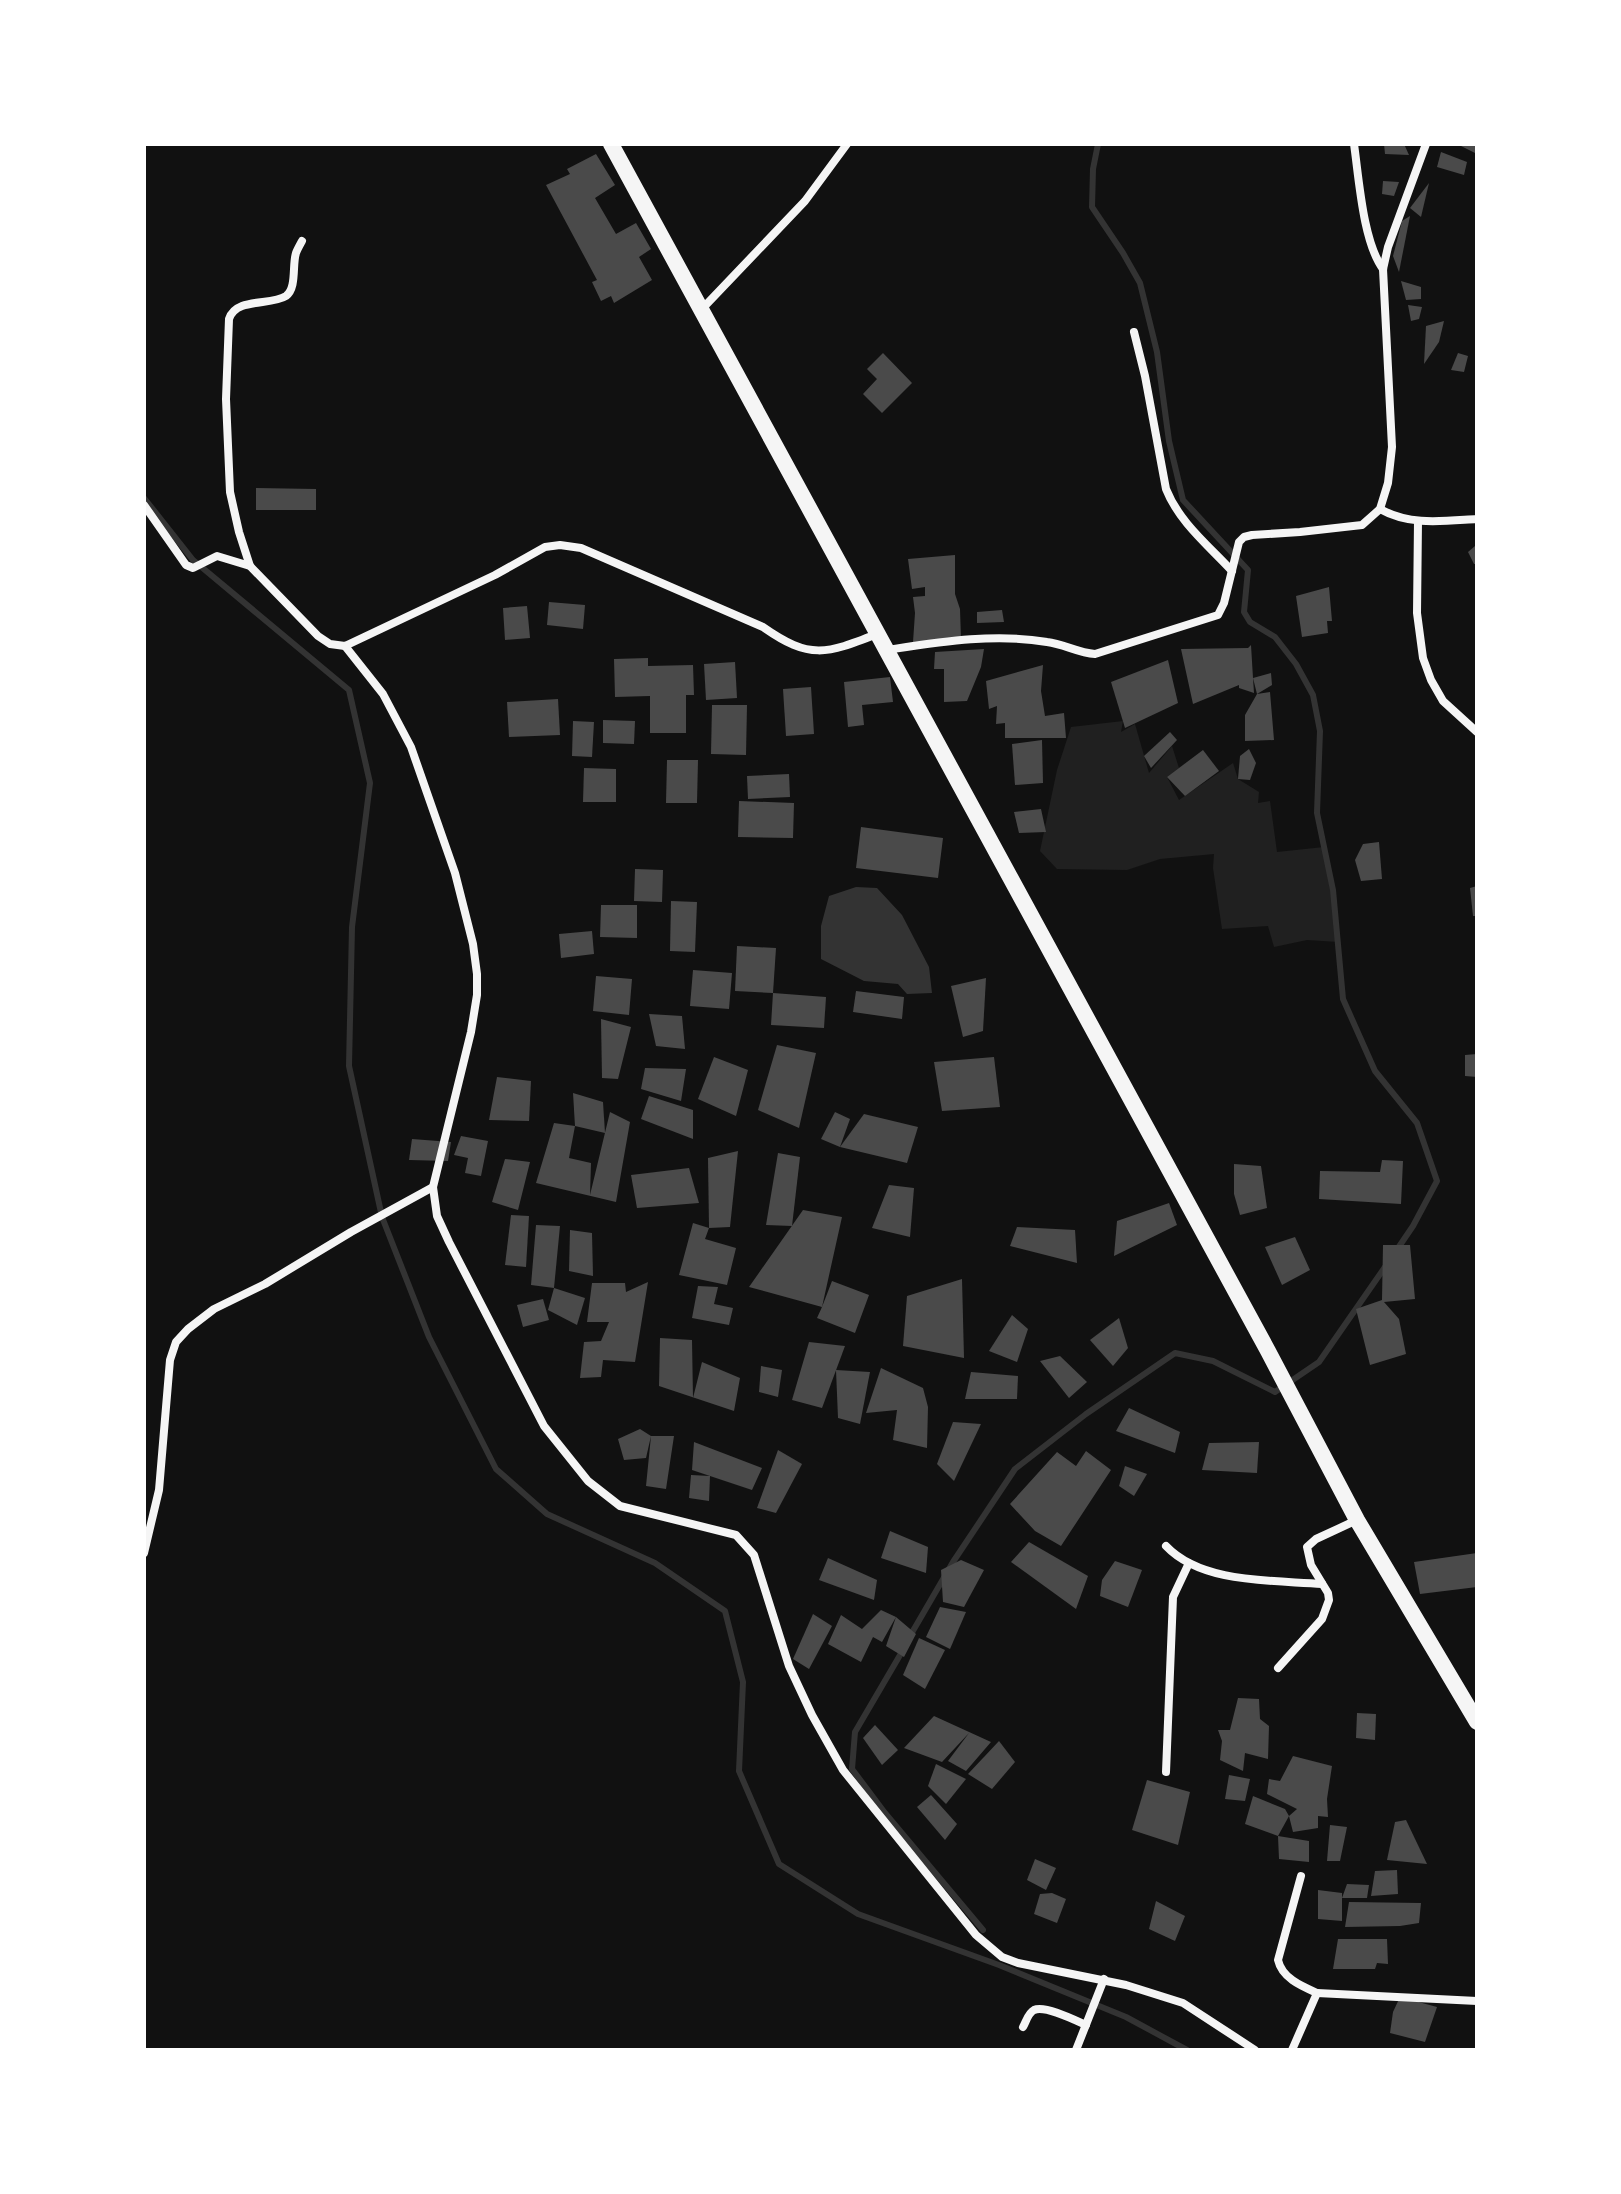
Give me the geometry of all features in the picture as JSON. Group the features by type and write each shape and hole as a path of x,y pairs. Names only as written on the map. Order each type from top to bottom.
{"main road":[{"path":"611,144 1357,1520 1477,1722"}],"street":[{"path":"701,309 805,201 847,144"},
{"path":"1354,144 1372,247 1383,269"},
{"path":"886,651 962,639 1047,642 1095,654 1218,615 1222,610 1239,542 1244,537 1362,525 1380,509 1388,483 1392,447 1383,269 1391,237 1426,144"},
{"path":"302,241 296,252 289,294 252,304 230,314 226,399 230,492 250,566 323,641 345,646 495,575 545,547 560,545 581,548 763,627 785,642 809,650 833,650 878,633"},
{"path":"1134,332 1166,489 1172,505 1233,567"},
{"path":"144,505 181,560 193,568 217,556 250,566"},
{"path":"1380,509 1402,519 1418,521 1477,519"},
{"path":"1418,521 1417,613 1423,658 1443,701 1477,732"},
{"path":"345,646 383,694 411,747 455,873 473,944 477,974 475,1008 433,1187 437,1216 544,1426 588,1481 620,1506 736,1535 754,1555 789,1666 843,1770 976,1935 1002,1957 1018,1963 1104,1979 1183,2003 1255,2050"},
{"path":"144,1553 159,1490 170,1360 176,1342 214,1309 265,1284 433,1187"},
{"path":"1278,1668 1322,1619 1329,1600 1311,1565 1307,1547 1316,1539 1357,1520"},
{"path":"1166,1546 1177,1557 1215,1573 1322,1584"},
{"path":"1166,1772 1173,1597 1189,1563"},
{"path":"1301,1876 1278,1960 1280,1969 1299,1985 1317,1993 1477,2001"},
{"path":"1076,2050 1104,1979"},
{"path":"1292,2050 1317,1993"},
{"path":"1023,2027 1030,2012 1035,2009 1087,2022"}],"shaded area":[{"path":"1123,721 1121,732 1135,724 1149,773 1172,746 1179,768 1167,777 1179,800 1233,763 1238,779 1259,792 1258,803 1270,801 1277,852 1324,847 1338,942 1307,940 1274,947 1268,926 1222,929 1213,868 1214,854 1160,859 1127,870 1057,869 1040,851 1057,770 1071,727"},
{"path":"856,887 877,888 902,915 929,967 932,993 907,994 898,984 864,981 821,959 821,926 829,896"}],"building":[{"path":"1384,144 1404,144 1409,155 1385,154"},
{"path":"1457,144 1477,144 1477,154"},
{"path":"1441,152 1467,162 1464,175 1437,167"},
{"path":"596,154 615,185 595,198 616,234 636,223 651,249 639,257 652,280 614,303 611,296 601,301 592,282 597,280 546,185 570,174 567,169"},
{"path":"1383,181 1399,182 1394,196 1382,194"},
{"path":"1429,183 1421,217 1410,208"},
{"path":"1410,216 1399,272 1393,256 1402,221"},
{"path":"1401,281 1421,287 1421,299 1406,300"},
{"path":"1408,305 1422,307 1419,319 1411,321"},
{"path":"1444,321 1439,342 1424,364 1426,326"},
{"path":"883,353 912,383 882,413 863,394 877,379 867,369"},
{"path":"1458,353 1468,356 1464,372 1451,370"},
{"path":"256,488 316,489 316,510 256,510"},
{"path":"1475,546 1477,548 1477,564 1468,552"},
{"path":"955,555 955,594 960,609 961,639 913,642 913,597 925,596 925,587 912,589 908,559"},
{"path":"1329,587 1332,621 1327,621 1328,633 1302,637 1296,596"},
{"path":"549,602 585,605 583,629 547,625"},
{"path":"527,606 530,638 505,640 503,608"},
{"path":"1002,610 1004,622 977,623 977,612"},
{"path":"1251,645 1254,693 1239,688 1239,685 1193,704 1181,649 1248,648"},
{"path":"984,649 981,667 967,701 944,702 944,669 934,669 935,652"},
{"path":"648,658 648,666 693,665 694,695 686,695 686,733 650,733 650,696 615,697 614,659"},
{"path":"1168,660 1178,703 1125,728 1111,682"},
{"path":"735,662 737,698 706,700 704,664"},
{"path":"1043,665 1041,691 1045,716 1064,713 1066,738 1005,738 1005,723 996,724 997,706 989,709 986,681"},
{"path":"1271,673 1272,685 1257,694 1253,678"},
{"path":"890,677 893,702 862,705 864,725 848,727 844,682"},
{"path":"811,687 814,734 786,736 783,689"},
{"path":"1270,692 1274,740 1245,741 1245,715 1257,694"},
{"path":"558,699 560,735 509,737 507,702"},
{"path":"712,705 747,705 746,755 711,754"},
{"path":"603,720 635,721 634,744 603,743"},
{"path":"573,721 594,722 592,757 572,756"},
{"path":"1170,732 1177,740 1151,768 1144,756"},
{"path":"1042,740 1043,783 1015,785 1012,744"},
{"path":"1249,749 1256,763 1250,780 1238,779 1240,756"},
{"path":"1203,750 1219,771 1185,796 1167,777"},
{"path":"667,760 698,760 697,803 666,803"},
{"path":"584,768 616,769 616,802 583,802"},
{"path":"789,774 790,797 748,799 747,776"},
{"path":"739,801 794,803 793,838 738,837"},
{"path":"1041,809 1046,832 1019,833 1014,812"},
{"path":"861,827 943,838 938,878 856,868"},
{"path":"1379,842 1382,879 1361,881 1355,860 1363,844"},
{"path":"635,869 663,870 662,902 634,901"},
{"path":"1477,886 1477,916 1473,916 1470,888"},
{"path":"671,901 697,902 695,952 670,951"},
{"path":"601,905 637,905 637,938 600,937"},
{"path":"592,931 594,954 561,958 559,934"},
{"path":"737,946 776,948 773,993 735,991"},
{"path":"693,970 732,973 729,1009 690,1006"},
{"path":"596,976 632,979 629,1015 593,1011"},
{"path":"986,978 983,1031 963,1037 951,986"},
{"path":"856,991 904,997 902,1019 853,1012"},
{"path":"773,993 826,997 824,1028 771,1025"},
{"path":"649,1014 682,1016 685,1049 656,1046"},
{"path":"601,1019 631,1027 618,1079 602,1078"},
{"path":"777,1045 816,1053 799,1128 758,1110"},
{"path":"1477,1054 1477,1077 1465,1076 1465,1055"},
{"path":"714,1057 748,1070 736,1116 698,1099"},
{"path":"994,1057 1000,1107 942,1111 934,1062"},
{"path":"645,1068 686,1069 681,1101 641,1089"},
{"path":"497,1077 531,1081 529,1121 489,1120"},
{"path":"573,1093 603,1102 605,1133 575,1126"},
{"path":"649,1096 693,1110 693,1139 641,1119"},
{"path":"610,1112 630,1122 616,1202 536,1183 554,1123 575,1126 569,1158 591,1163 590,1195"},
{"path":"835,1112 850,1119 840,1147 821,1139"},
{"path":"864,1114 918,1127 907,1163 840,1147"},
{"path":"461,1136 488,1141 481,1176 465,1173 468,1158 454,1155"},
{"path":"412,1139 451,1142 448,1161 409,1160"},
{"path":"738,1151 730,1227 709,1228 708,1158"},
{"path":"778,1153 800,1157 792,1226 766,1225"},
{"path":"505,1159 530,1162 518,1210 492,1202"},
{"path":"1382,1160 1403,1161 1401,1204 1319,1199 1320,1171 1380,1172"},
{"path":"1234,1164 1261,1166 1267,1208 1240,1215 1234,1194"},
{"path":"689,1168 699,1203 637,1208 631,1175"},
{"path":"889,1185 914,1188 910,1237 872,1228"},
{"path":"1169,1203 1177,1225 1114,1256 1117,1221"},
{"path":"803,1210 842,1217 822,1307 749,1287"},
{"path":"511,1215 529,1216 526,1267 505,1265"},
{"path":"693,1223 709,1228 705,1239 736,1248 727,1285 679,1275"},
{"path":"536,1225 560,1226 554,1288 531,1285"},
{"path":"1017,1227 1075,1230 1077,1263 1010,1246"},
{"path":"570,1230 592,1233 593,1276 569,1271"},
{"path":"1295,1237 1310,1270 1282,1285 1265,1247"},
{"path":"1383,1245 1410,1245 1415,1299 1384,1302 1399,1319 1406,1354 1370,1365 1356,1309 1382,1300"},
{"path":"962,1279 964,1358 903,1346 907,1296"},
{"path":"832,1281 869,1295 855,1333 817,1318"},
{"path":"648,1282 635,1362 603,1360 601,1377 580,1378 584,1342 601,1341 609,1322 587,1322 592,1283 625,1283 626,1292"},
{"path":"698,1286 718,1287 714,1304 733,1308 729,1325 692,1318"},
{"path":"554,1288 585,1298 577,1325 548,1310"},
{"path":"543,1299 549,1320 523,1327 517,1305"},
{"path":"1012,1315 1028,1329 1017,1362 989,1351"},
{"path":"1119,1318 1128,1348 1113,1366 1090,1340"},
{"path":"660,1338 692,1340 693,1397 659,1386"},
{"path":"809,1342 845,1346 822,1408 792,1400"},
{"path":"1060,1356 1087,1382 1069,1398 1040,1361"},
{"path":"702,1362 740,1378 734,1411 693,1397"},
{"path":"761,1366 782,1370 778,1397 759,1392"},
{"path":"881,1368 923,1388 928,1407 927,1448 893,1440 897,1410 866,1413"},
{"path":"836,1370 870,1372 860,1424 838,1418"},
{"path":"971,1372 1018,1376 1017,1399 965,1399"},
{"path":"1129,1408 1180,1432 1175,1453 1116,1431"},
{"path":"953,1422 981,1424 954,1481 937,1464"},
{"path":"640,1429 651,1436 646,1458 624,1460 618,1439"},
{"path":"651,1436 674,1436 666,1489 646,1486"},
{"path":"694,1442 762,1468 752,1490 692,1470"},
{"path":"1259,1442 1257,1473 1202,1470 1209,1443"},
{"path":"778,1450 802,1464 776,1513 757,1508"},
{"path":"1086,1451 1111,1470 1061,1546 1035,1531 1010,1504 1057,1452 1076,1466"},
{"path":"1125,1466 1147,1474 1134,1496 1119,1486"},
{"path":"691,1475 710,1476 709,1501 689,1498"},
{"path":"890,1531 928,1547 926,1573 881,1558"},
{"path":"1029,1542 1088,1576 1076,1609 1011,1562"},
{"path":"1477,1553 1477,1587 1420,1594 1414,1562"},
{"path":"828,1558 877,1580 874,1600 819,1580"},
{"path":"961,1560 984,1570 964,1607 943,1602 941,1570"},
{"path":"1115,1561 1142,1570 1128,1607 1100,1596 1102,1580"},
{"path":"940,1607 966,1612 950,1649 926,1637"},
{"path":"881,1610 896,1617 882,1642 873,1637 861,1662 828,1644 841,1615 862,1629"},
{"path":"813,1614 832,1626 809,1669 793,1659"},
{"path":"896,1617 916,1634 904,1657 886,1646"},
{"path":"919,1638 945,1650 925,1689 903,1675"},
{"path":"1238,1698 1259,1699 1260,1719 1269,1726 1268,1759 1245,1753 1243,1771 1220,1760 1222,1741 1218,1730 1230,1730"},
{"path":"1357,1713 1376,1714 1375,1740 1356,1738"},
{"path":"934,1716 991,1742 966,1771 948,1761 969,1733 942,1762 904,1748"},
{"path":"875,1725 898,1750 882,1765 863,1738"},
{"path":"999,1741 1015,1762 992,1789 968,1774"},
{"path":"1293,1756 1332,1766 1327,1799 1328,1817 1318,1816 1318,1828 1293,1832 1289,1816 1297,1809 1267,1794 1269,1779 1280,1781"},
{"path":"936,1764 966,1779 946,1804 928,1786"},
{"path":"1229,1775 1250,1779 1245,1801 1225,1799"},
{"path":"1147,1780 1190,1792 1178,1845 1132,1830"},
{"path":"931,1795 957,1824 945,1840 917,1807"},
{"path":"1253,1796 1285,1809 1289,1816 1278,1836 1245,1824"},
{"path":"1406,1820 1427,1864 1387,1860 1395,1822"},
{"path":"1330,1825 1347,1827 1340,1861 1327,1861"},
{"path":"1278,1836 1309,1841 1309,1862 1279,1859"},
{"path":"1035,1859 1056,1868 1046,1890 1027,1880"},
{"path":"1397,1870 1398,1894 1371,1896 1375,1871"},
{"path":"1347,1884 1369,1885 1367,1898 1342,1898"},
{"path":"1318,1890 1342,1893 1342,1921 1318,1919"},
{"path":"1052,1893 1066,1899 1057,1923 1034,1914 1040,1894"},
{"path":"1156,1901 1185,1916 1175,1941 1149,1929"},
{"path":"1349,1902 1421,1903 1419,1923 1345,1927"},
{"path":"1338,1939 1387,1939 1388,1964 1377,1963 1375,1969 1333,1969"},
{"path":"1400,1997 1437,2007 1425,2042 1390,2033 1393,2012"}],"waterway":[{"path":"1098,144 1093,169 1092,207 1140,283 1157,352 1169,441 1183,500 1248,570 1244,612 1250,622 1275,637 1296,664 1313,695 1320,731 1317,813 1333,890 1343,999 1375,1071 1417,1123 1437,1181 1396,1251"},
{"path":"144,498 193,560 349,690 370,783 352,927 349,1066 382,1217 429,1337 496,1469 547,1514 655,1563 725,1611 743,1682 739,1771 779,1864 858,1914 999,1965 1126,2017 1187,2050"},
{"path":"910,1636 953,1562 1015,1469 1086,1414 1175,1353 1213,1361 1275,1392 1319,1362 1385,1267"},
{"path":"903,1650 855,1732 852,1769 983,1930"}]}
